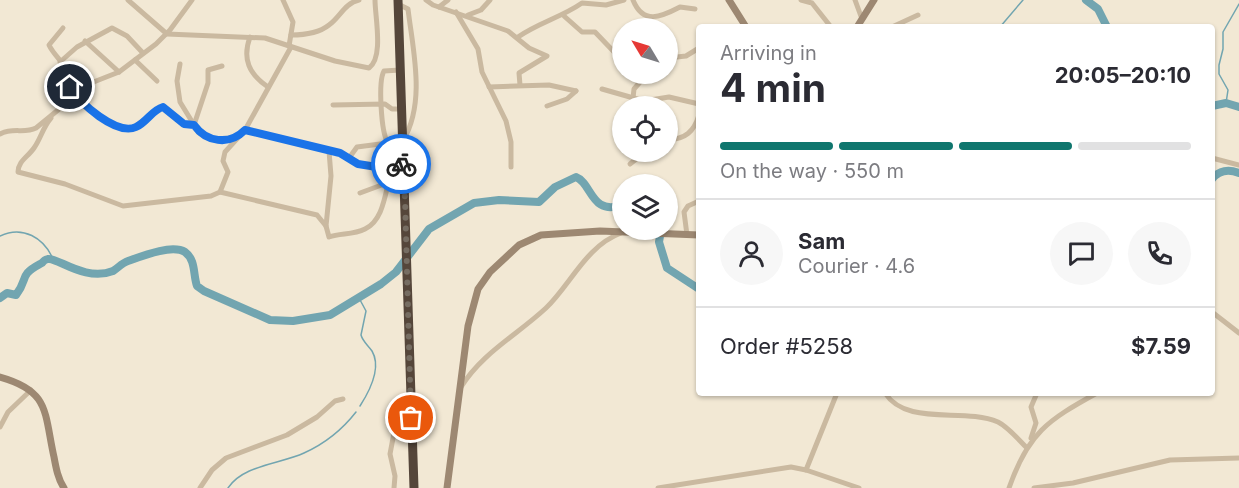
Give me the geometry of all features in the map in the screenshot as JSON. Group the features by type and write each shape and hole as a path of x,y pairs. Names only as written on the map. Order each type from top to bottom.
{"highway":[{"path":"398,2 414,488"}],"street":[{"path":"128,0 167,34 270,39 335,61 371,67 377,42 375,0"},
{"path":"0,134 12,129 32,130 51,118 92,82 119,72 167,34 192,0"},
{"path":"220,192 228,172 223,158 235,138 245,130 290,47 293,18 283,0"},
{"path":"291,35 306,34 327,27 348,4 359,0"},
{"path":"426,0 439,7 497,26 518,37 529,48 547,57 519,72 520,85"},
{"path":"439,7 448,0"},
{"path":"466,15 481,10 490,0"},
{"path":"518,37 533,27 564,16 582,3 589,1 606,5 624,0"},
{"path":"633,0 639,11 652,18 664,16 680,7 694,9"},
{"path":"729,0 742,24"},
{"path":"801,0 812,3 829,24"},
{"path":"855,0 862,18"},
{"path":"858,24 874,0"},
{"path":"349,158 357,147 403,141 408,132 416,88 408,9 398,2"},
{"path":"456,12 478,50 482,72 507,121 512,166"},
{"path":"898,24 918,15"},
{"path":"564,16 582,32 595,32 612,50"},
{"path":"63,28 49,45 70,77 70,87 75,95 93,113 125,129 136,127 163,107 184,124 194,125"},
{"path":"60,62 85,41 112,28 127,36 142,52"},
{"path":"250,37 245,50 246,62 268,87"},
{"path":"85,41 119,72"},
{"path":"678,57 689,55 696,50"},
{"path":"135,60 157,81"},
{"path":"180,64 178,96 194,125 205,137 235,138"},
{"path":"194,125 208,83 208,70 222,66"},
{"path":"388,143 383,129 380,80 382,74 388,70 400,70"},
{"path":"489,87 549,85 576,91 572,97 547,106"},
{"path":"602,89 622,96"},
{"path":"678,99 696,103"},
{"path":"333,105 382,104 402,109"},
{"path":"51,118 35,147 21,163 18,172 65,184 126,207 198,200 220,192 317,215 326,226"},
{"path":"678,137 689,134 696,123"},
{"path":"245,130 329,151 358,164 393,167 403,161 414,161 422,174"},
{"path":"329,151 331,176 326,226 329,237 367,229 380,212 393,167"},
{"path":"1215,159 1239,165"},
{"path":"360,193 387,183"},
{"path":"687,235 684,212 688,206 696,202"},
{"path":"447,488 468,326 475,297 485,278 519,245 541,235 612,232"},
{"path":"678,234 696,235"},
{"path":"460,389 477,366 549,304 573,273 602,243 612,238"},
{"path":"1215,314 1239,333"},
{"path":"0,377 32,389 41,402 58,476 64,488"},
{"path":"0,427 8,412 32,389"},
{"path":"806,470 836,396"},
{"path":"888,396 901,409 932,414 959,413 998,422 1028,445"},
{"path":"1009,488 1036,423 1031,407 1036,396"},
{"path":"1028,445 1052,420 1092,396"},
{"path":"200,488 212,470 226,458 286,435 317,417 335,401 343,399"},
{"path":"394,488 395,476 390,454 397,417"},
{"path":"1034,488 1073,483 1170,460 1236,458 1239,452"},
{"path":"658,488 778,469 806,470 860,488"}],"waterway":[{"path":"1003,24 1023,0"},
{"path":"1086,0 1098,9 1106,24"},
{"path":"1226,103 1228,90 1219,74 1223,32 1239,4"},
{"path":"1215,105 1226,103 1239,107"},
{"path":"1215,176 1224,171 1239,173"},
{"path":"0,298 7,293 16,295 26,275 48,259 83,272 103,274 141,256 173,249 189,255 193,263 197,286 204,291 270,320 293,321 330,315 381,284 396,272 429,229 474,203 499,200 539,202 555,187 576,177 586,185 598,203 612,207"},
{"path":"0,236 17,232 32,236 44,245 53,259"},
{"path":"659,240 667,268 696,287"},
{"path":"359,298 366,311 361,335 372,351 376,365 370,387 360,406"},
{"path":"228,488 243,474 294,457 319,445 339,431 356,412"}],"way so far":[{"path":"401,164 403,163 407,248 411,418"}],"route":[{"path":"70,87 80,102 93,113 125,129 136,127 160,107 166,107 184,124 194,125 202,135 210,139 235,138 245,130 340,153 358,164 383,168 401,164"}]}
